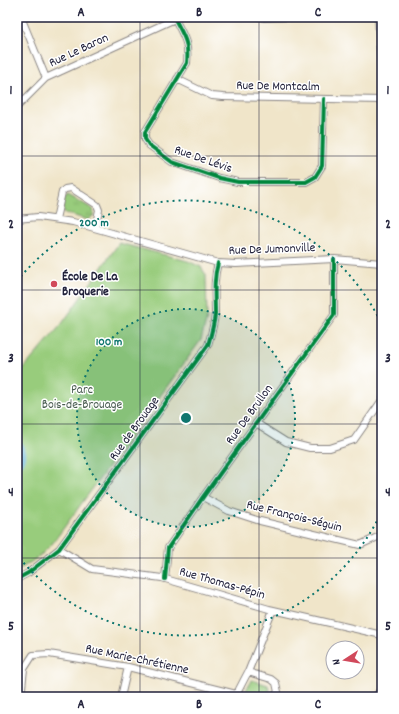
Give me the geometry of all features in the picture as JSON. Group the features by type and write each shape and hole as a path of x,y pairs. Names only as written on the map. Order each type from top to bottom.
{"street":[{"path":"21,17 46,78"},
{"path":"261,17 292,17"},
{"path":"378,17 382,85"},
{"name":"Rue Le Baron","path":"17,107 46,78 177,18"},
{"name":"Rue De Lévis","path":"177,18 187,43 187,63 145,132 145,139 149,145 172,162 219,178 238,182 306,182 315,177 322,166 324,99"},
{"name":"Rue De Montcalm","path":"177,79 212,96 382,100"},
{"path":"56,219 62,192 65,189 71,188 97,205 99,210 95,228"},
{"name":"Rue De Jumonville","path":"17,219 38,217 73,222 218,263 236,264 334,259 382,263"},
{"name":"Rue De Brullon","path":"165,579 168,548 334,315 334,259"},
{"name":"Rue de Brouage","path":"17,579 28,573 59,549 208,345 215,315 214,280 218,263"},
{"path":"256,423 281,439 291,443 310,448 330,448 354,440 382,400"},
{"name":"Rue François-Séguin","path":"203,497 230,511 260,521 360,545 382,535"},
{"name":"Rue Thomas-Pépin","path":"59,549 92,570 165,579 272,610 382,635"},
{"path":"235,696 248,672 272,610"},
{"name":"Rue Marie-Chrétienne","path":"21,697 24,669 33,655 49,654 128,667 235,696"},
{"path":"121,697 128,667"},
{"path":"248,672 271,679 276,683 278,692 273,697"},
{"path":"375,697 382,688"}],"green space":[{"path":"68,195 93,209 94,215 88,220 65,213 63,210 64,198"},
{"name":"Parc Bois-de-Brouage","path":"119,243 188,261 201,267 206,275 207,318 201,340 52,544 40,556 17,571 17,376 61,325"},
{"path":"252,680 268,685 270,693 267,697 243,697"}],"waterway":[{"path":"17,448 19,455 17,460"}],"cycle path":[{"path":"175,19 186,45 187,63 145,132 145,139 149,145 172,162 219,178 238,182 306,182 315,177 322,166 324,99"},
{"path":"165,579 168,548 334,315 334,259"},
{"path":"17,579 28,573 59,549 208,345 215,318 215,282 218,263"}],"place":[{"name":"École De La Broquerie","path":"54,284"}]}
